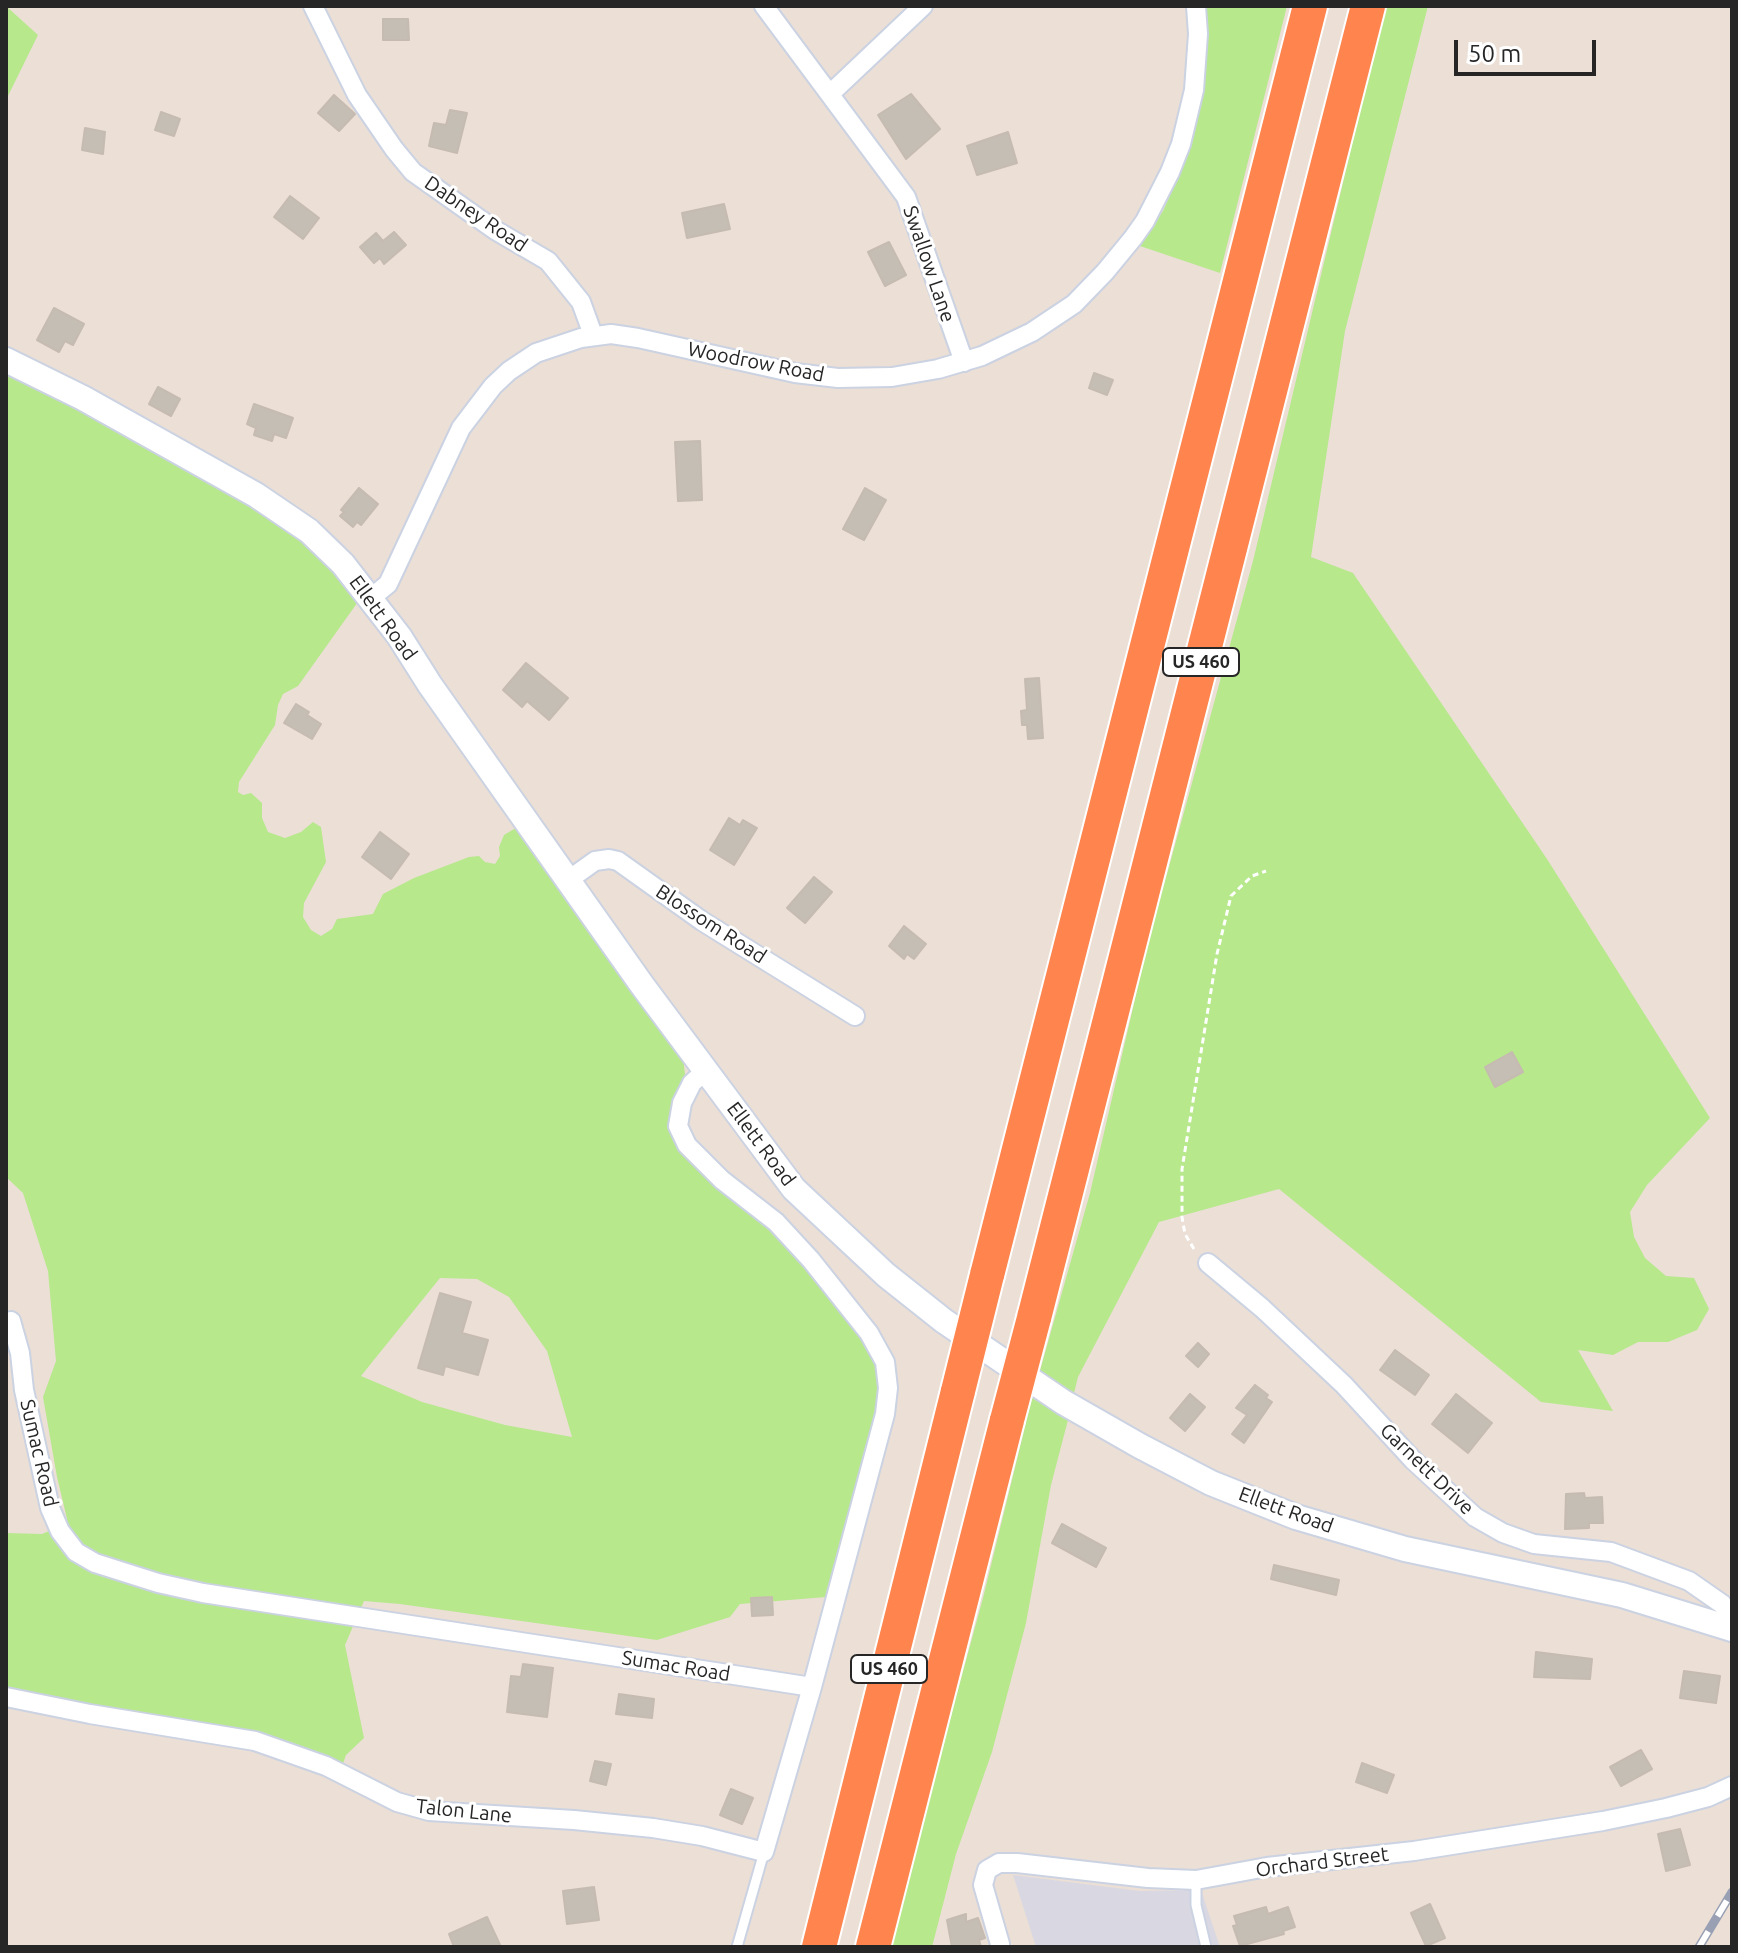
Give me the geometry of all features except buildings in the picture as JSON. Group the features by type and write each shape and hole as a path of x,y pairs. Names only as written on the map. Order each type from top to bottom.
{"highway":[{"name":"US 460","path":"819,1947 1310,6"},
{"name":"US 460","path":"873,1947 1368,6"}],"street":[{"name":"Dabney Road","path":"313,6 357,95 413,172 483,222 548,261 581,302 593,335"},
{"name":"Swallow Lane","path":"764,6 906,197 964,362"},
{"path":"830,94 923,6"},
{"name":"Woodrow Road","path":"371,598 388,584 461,428 493,386 536,353 593,335 638,338 768,368 838,378 892,377 964,362 1032,332 1074,304 1105,272 1145,221 1170,172 1188,118 1197,62 1196,6"},
{"name":"Ellett Road","path":"6,360 83,398 256,495 309,531 343,564 371,598 567,881 794,1189 886,1275 944,1321 1063,1402 1140,1446 1211,1483 1296,1517 1405,1549 1622,1595 1732,1629"},
{"name":"Blossom Road","path":"567,881 595,861 618,861 702,921 855,1016"},
{"path":"706,1070 692,1083 682,1103 678,1126 687,1145 722,1180 776,1222 802,1250 869,1333 885,1362 888,1388 885,1414 764,1852"},
{"name":"Garnett Drive","path":"1208,1263 1262,1308 1332,1374 1433,1480 1475,1517 1503,1533 1534,1544 1611,1552 1689,1581 1722,1604 1732,1617"},
{"name":"Sumac Road","path":"11,1321 50,1508 60,1531 76,1552 95,1563 158,1583 203,1593 812,1687"},
{"name":"Talon Lane","path":"6,1697 255,1741 326,1766 397,1802 429,1811 653,1828 702,1836 764,1852"},
{"name":"Orchard Street","path":"1000,1944 983,1885 987,1870 999,1863 1196,1880 1267,1867 1414,1851 1603,1821 1680,1804 1732,1786"}],"lane":[{"path":"737,1947 764,1852"},
{"path":"1196,1880 1196,1905 1206,1947"}],"path":[{"path":"1208,1263 1196,1253 1185,1234 1181,1192 1187,1136 1226,908 1239,886 1252,876 1266,871"}],"shaded area":[{"path":"1013,1875 1140,1891 1201,1890 1220,1947 1036,1947"}],"green space":[{"path":"6,6 38,35 6,100"},
{"path":"1205,6 1287,6 1220,273 1140,246 1163,211 1181,171 1194,129 1204,79"},
{"path":"1385,6 1428,6 1345,331 1311,557 1353,573 1547,859 1710,1118 1647,1185 1630,1212 1634,1237 1645,1258 1666,1276 1694,1278 1709,1309 1697,1330 1668,1342 1638,1342 1613,1355 1578,1350 1613,1411 1541,1402 1279,1189 1159,1222 1078,1377 1073,1397 1039,1374 1090,1193 1148,943 1253,561"},
{"path":"6,369 230,488 310,545 360,599 298,686 283,694 275,725 239,782 238,792 243,795 251,793 262,803 262,818 268,832 285,838 301,832 313,822 321,827 326,862 304,903 303,917 311,930 321,936 332,929 337,919 373,914 383,894 414,878 469,857 479,856 485,862 495,864 500,856 499,847 504,835 514,829 522,832 683,1058 685,1074 682,1089 669,1117 672,1138 714,1184 769,1226 840,1310 870,1351 878,1370 876,1420 826,1597 740,1604 730,1617 657,1640 364,1601 345,1645 364,1738 346,1755 341,1769 6,1692 6,1533 42,1534 68,1523 43,1397 56,1361 48,1271 23,1193 6,1177","holes":["440,1278 477,1279 509,1297 547,1351 572,1437 505,1425 422,1402 361,1376"]},
{"path":"1032,1398 1068,1420 1051,1485 1026,1623 992,1752 956,1854 932,1947 888,1947 983,1598"}],"railway":[{"path":"1699,1947 1732,1892"}]}
